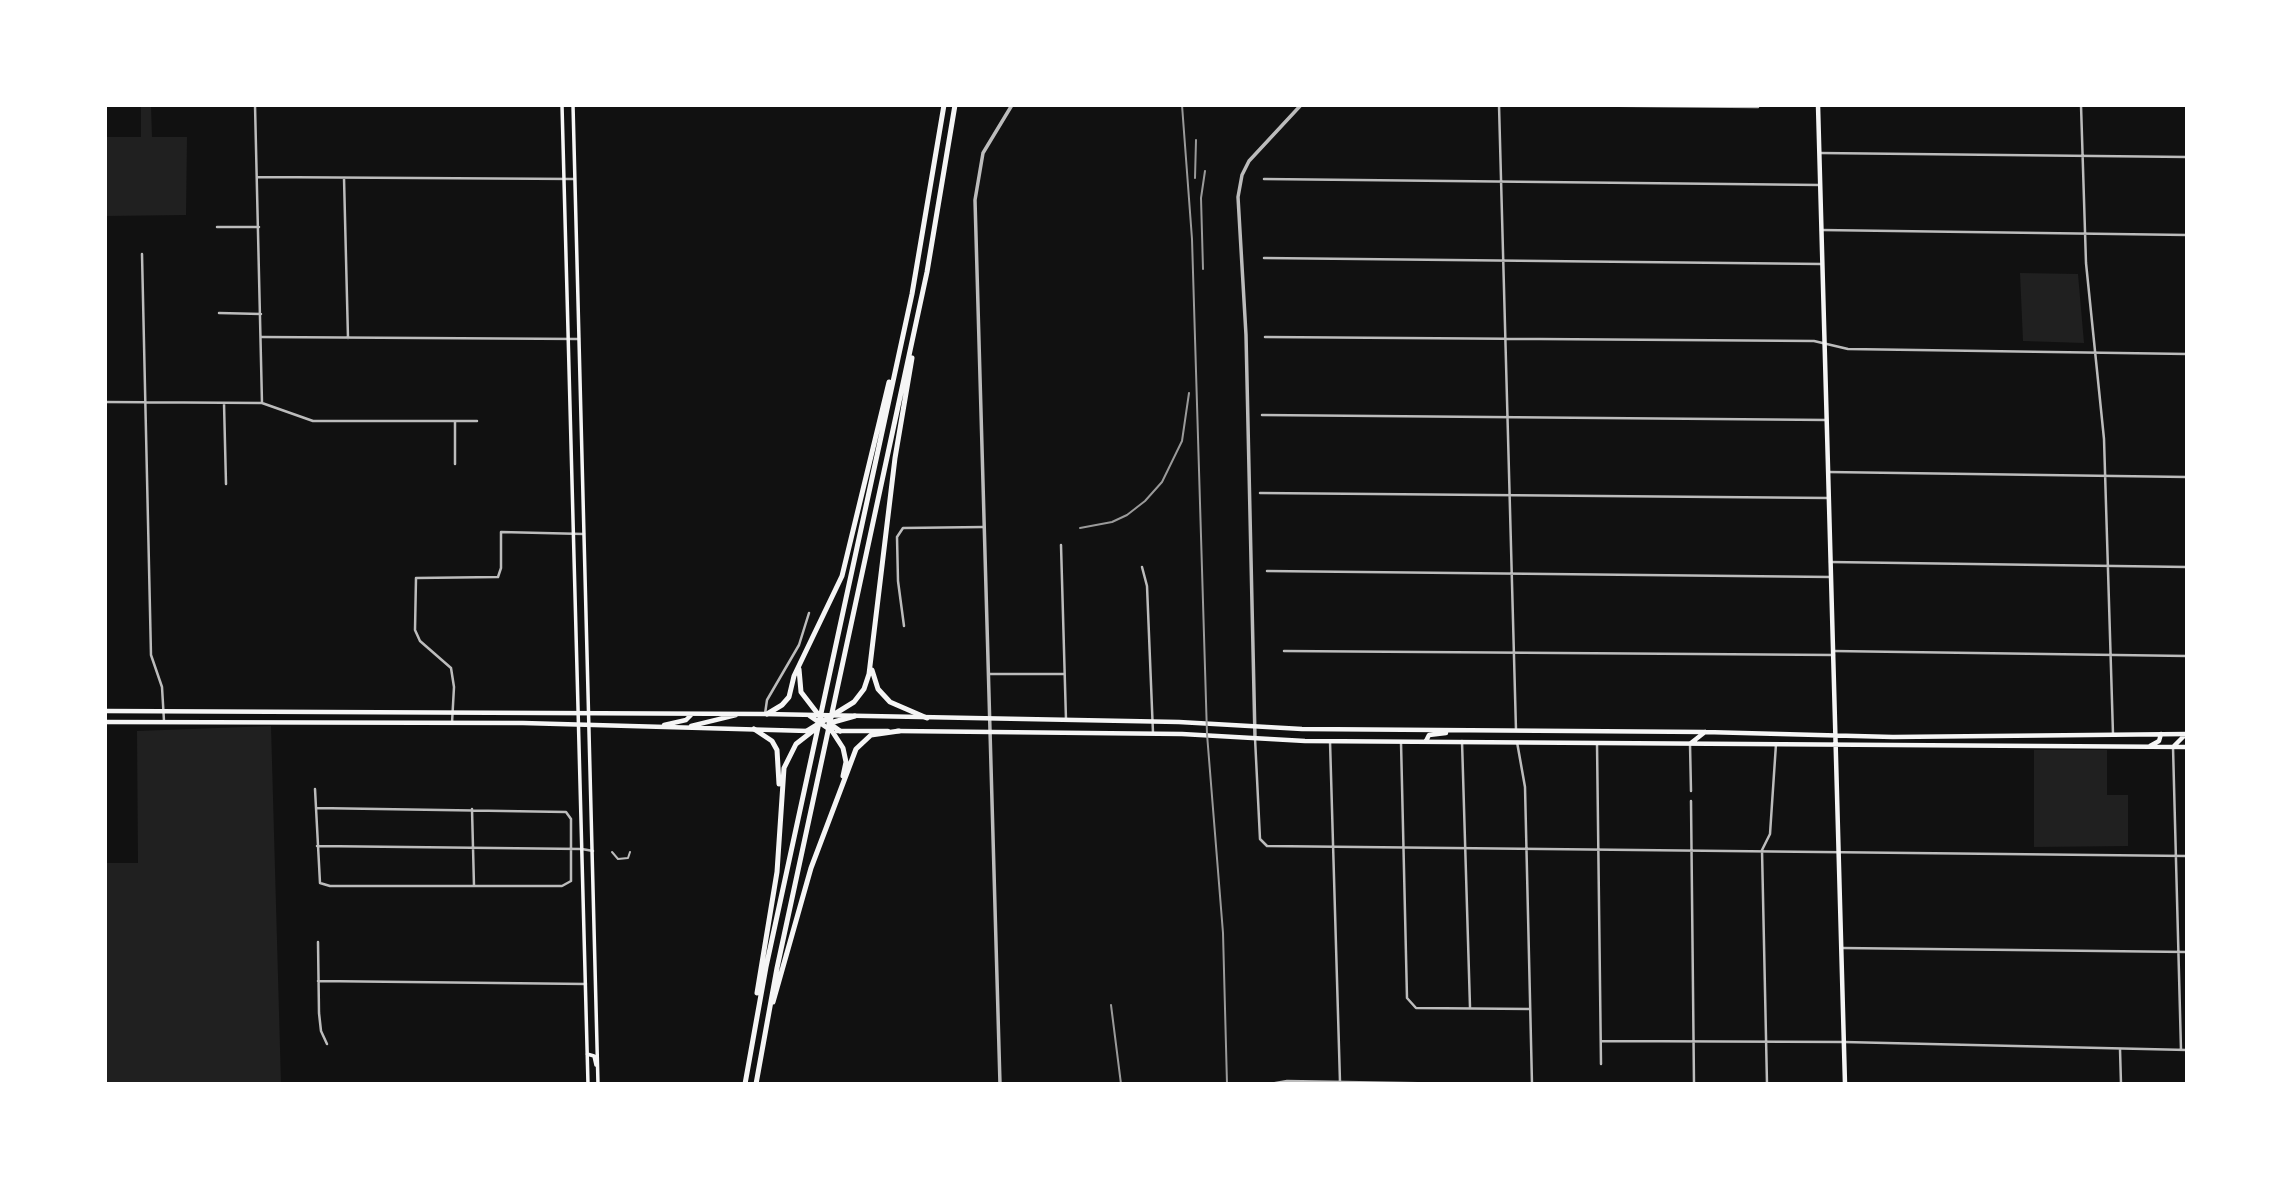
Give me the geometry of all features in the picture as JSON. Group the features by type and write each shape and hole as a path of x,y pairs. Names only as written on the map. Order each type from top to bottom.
{"highway":[{"path":"745,1084 766,967 898,356 929,202 944,105"},
{"path":"748,1066 777,872 785,764 792,749 809,733 843,715 864,689 872,654 895,458 955,105"},
{"path":"756,1084 764,1031 918,317"},
{"path":"766,714 785,703 842,576 874,433 898,356"},
{"path":"872,654 873,677 882,693 897,706 927,718"},
{"path":"799,669 801,692 811,712 840,731"},
{"path":"811,712 826,723 838,739 846,762 839,793"},
{"path":"826,723 835,716 855,716"},
{"path":"754,729 772,741 777,750 780,805"},
{"path":"764,1031 808,876 862,741 876,734 899,731"}],"main road":[{"path":"562,105 587,1084"},
{"path":"573,105 598,1084"},
{"path":"1818,105 1845,1084"},
{"path":"105,711 453,714 811,712"},
{"path":"660,726 686,720 691,714"},
{"path":"691,726 737,714"},
{"path":"818,716 835,716"},
{"path":"855,716 1893,737 2186,734"},
{"path":"105,722 691,726 809,733 1153,733 1401,742 2187,747"},
{"path":"1426,741 1429,735 1453,730"},
{"path":"1628,743 1638,739 1643,731"},
{"path":"1658,744 1667,731"},
{"path":"1690,744 1704,732"},
{"path":"2150,747 2159,741 2161,734"},
{"path":"2173,747 2186,734"},
{"path":"587,1054 594,1056 598,1077"}],"street":[{"path":"256,105 262,403"},
{"path":"1000,1084 992,720 975,190 989,141 1012,105"},
{"path":"1301,105 1245,168 1238,197 1246,335 1255,738 1262,843 1278,848 1692,849 2187,856"},
{"path":"1499,105 1516,730"},
{"path":"1534,105 1758,107"},
{"path":"2081,105 2085,234 2105,476 2113,734"},
{"path":"1820,153 2187,158"},
{"path":"257,177 574,179"},
{"path":"344,178 348,338"},
{"path":"1264,179 1820,185"},
{"path":"217,227 259,227"},
{"path":"1821,230 2187,235"},
{"path":"142,254 151,655 162,687 163,722"},
{"path":"1265,258 1822,264"},
{"path":"219,313 261,314"},
{"path":"262,337 579,339"},
{"path":"1265,337 1814,341 1848,349 2187,354"},
{"path":"105,402 262,403 313,421 477,421"},
{"path":"224,403 226,484"},
{"path":"1262,415 1827,420"},
{"path":"454,422 455,464"},
{"path":"1828,472 2187,477"},
{"path":"1260,493 1829,498"},
{"path":"904,626 897,548 897,537 903,528 984,527"},
{"path":"452,723 451,667 420,641 415,630 416,578 498,578 501,568 501,532 585,534"},
{"path":"1061,545 1066,720"},
{"path":"1830,562 2187,567"},
{"path":"1142,568 1147,586 1153,733"},
{"path":"1267,571 1831,577"},
{"path":"766,714 767,700 799,645 809,613"},
{"path":"1284,651 2187,656"},
{"path":"990,674 1065,674"},
{"path":"1331,741 1340,1082"},
{"path":"1462,741 1470,1009"},
{"path":"1401,742 1406,990 1410,1004 1416,1008 1531,1009"},
{"path":"1517,742 1525,788 1532,1084"},
{"path":"1597,743 1601,1064"},
{"path":"1690,744 1691,791"},
{"path":"1767,1084 1762,850 1770,834 1776,744"},
{"path":"2173,747 2181,1050"},
{"path":"315,789 317,846 320,883 330,886 568,885 572,879 568,813 316,808"},
{"path":"1691,800 1694,1084"},
{"path":"472,809 474,886"},
{"path":"317,846 593,851"},
{"path":"318,942 320,1025 327,1044"},
{"path":"1842,948 2187,952"},
{"path":"318,981 586,984"},
{"path":"1601,1041 1843,1042 2187,1051"},
{"path":"2120,1049 2121,1084"},
{"path":"1272,1083 1462,1084"}],"lane":[{"path":"612,852 618,859 628,858 631,852"}],"shaded area":[{"path":"141,105 151,105 152,137 187,137 186,215 105,216 105,137 141,137"},
{"path":"2020,273 2078,274 2084,343 2023,341"},
{"path":"271,726 281,1084 105,1084 105,863 138,863 137,731"},
{"path":"2034,750 2107,750 2107,795 2128,795 2128,846 2034,847"}],"railway":[{"path":"1182,105 1192,239 1207,734 1223,933 1227,1084"},
{"path":"1195,178 1196,140"},
{"path":"1203,269 1201,198 1205,171"},
{"path":"1080,528 1112,522 1127,515 1145,501 1162,482 1182,441 1189,393"},
{"path":"1111,1005 1121,1084"}]}
